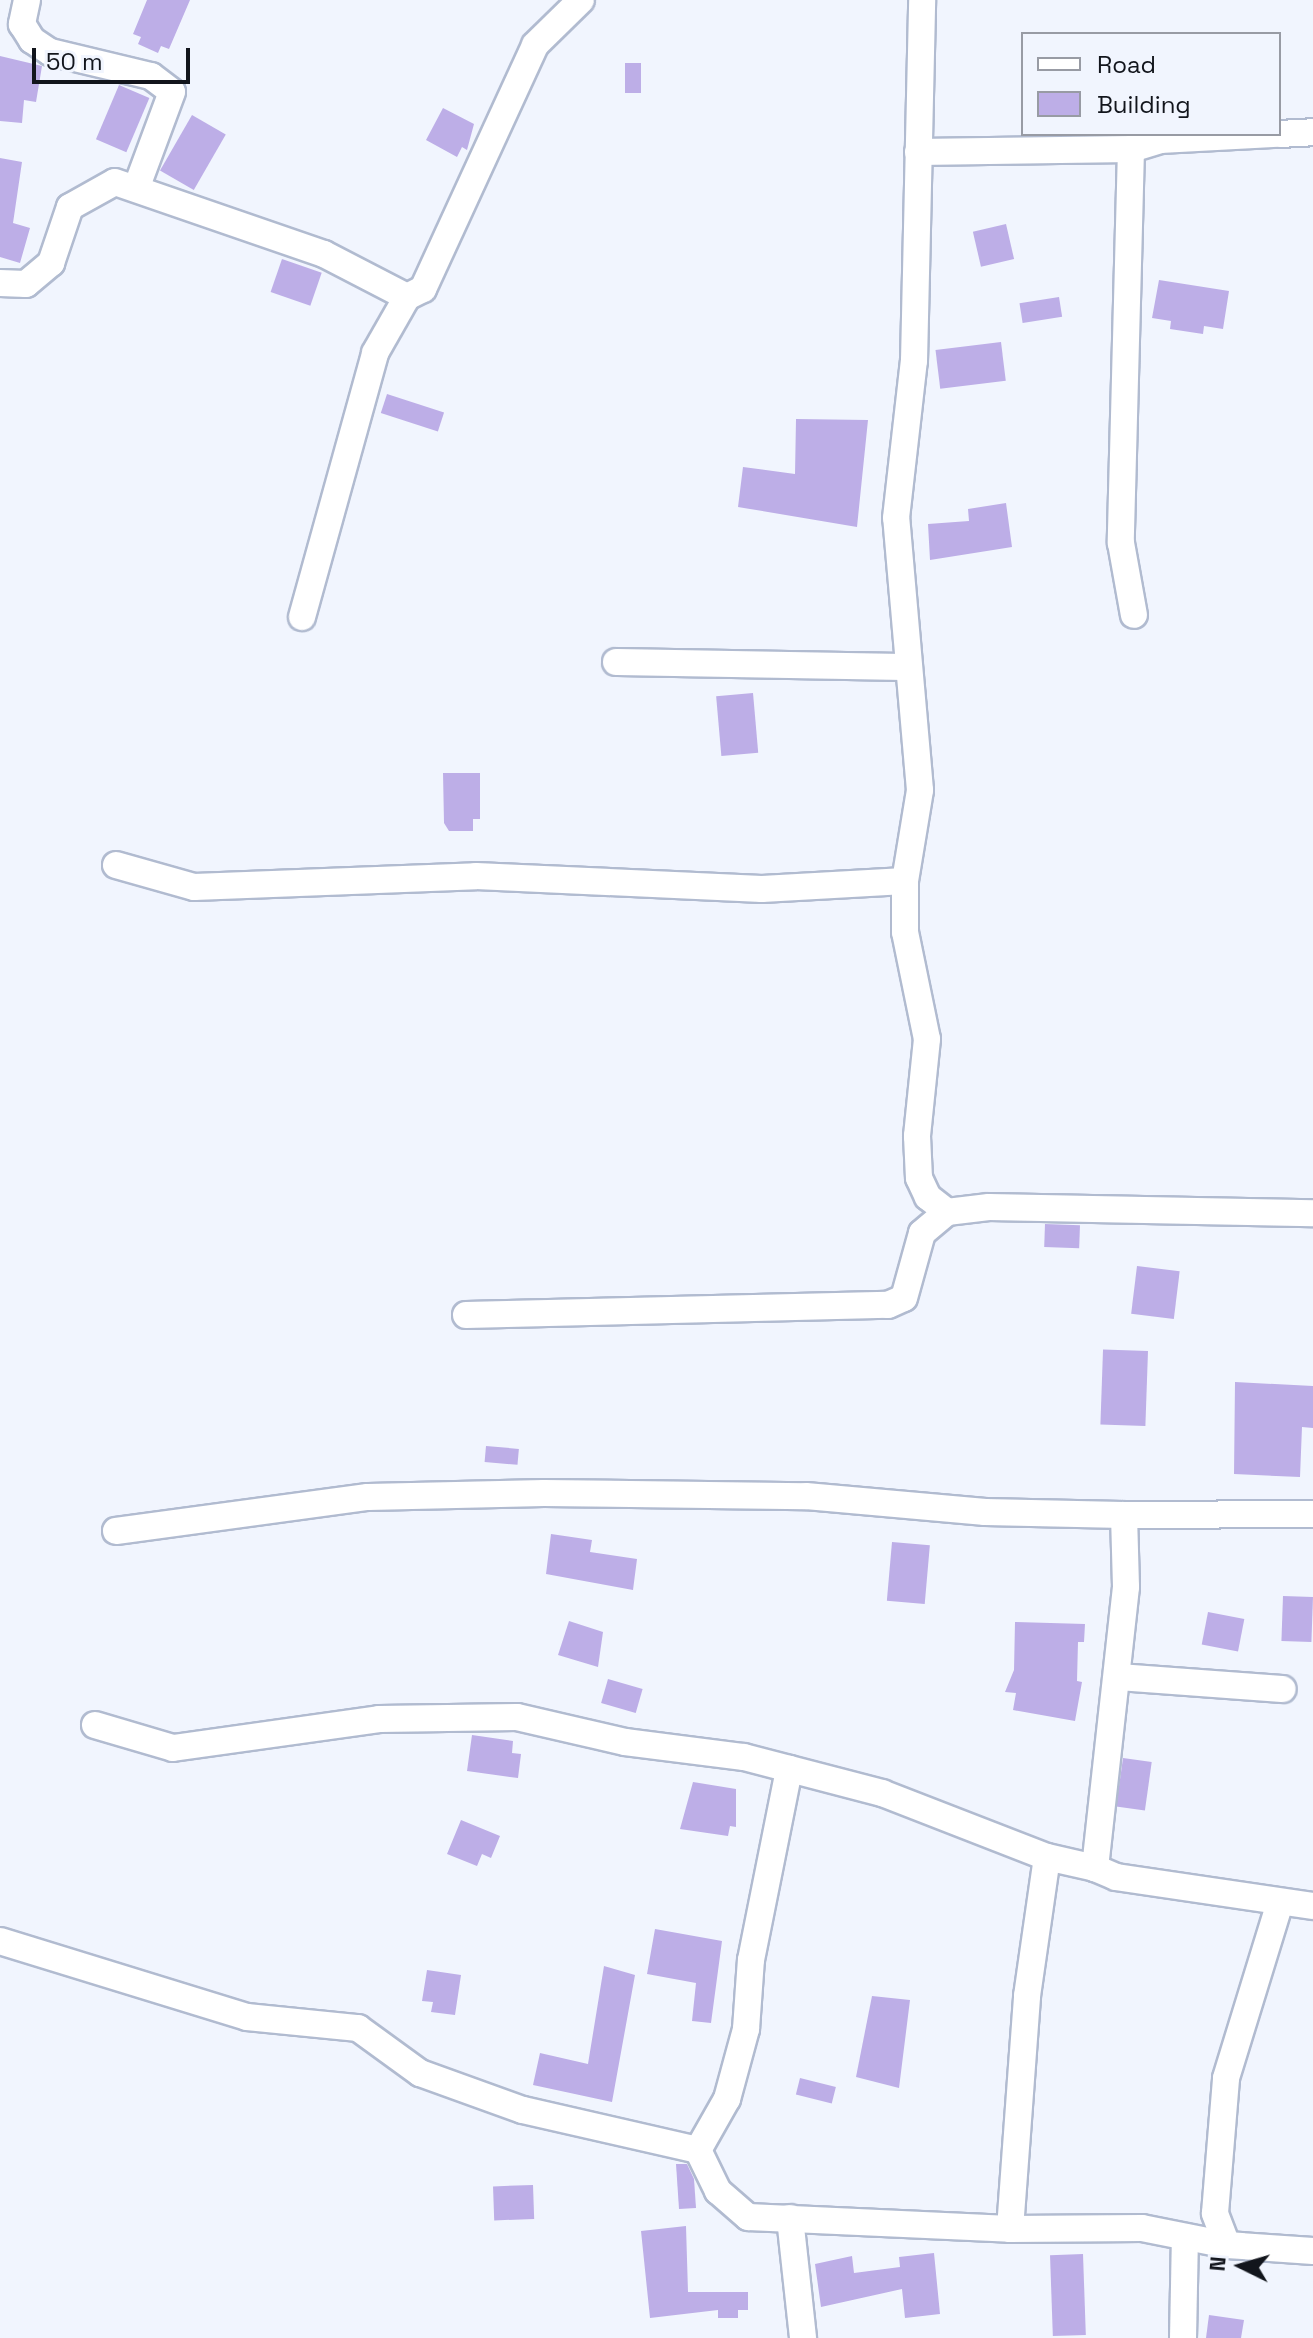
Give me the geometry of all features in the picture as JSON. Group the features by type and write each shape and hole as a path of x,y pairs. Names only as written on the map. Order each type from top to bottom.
{"street":[{"path":"27,0 22,24 32,40 50,52 151,76 172,92 136,189"},
{"path":"302,617 375,353 407,297 423,289 535,45 581,0"},
{"path":"922,0 914,361 896,518 905,667 920,790 905,881 905,932 927,1039 917,1136 919,1178 928,1197 947,1212 1313,1213"},
{"path":"1281,134 1313,132"},
{"path":"918,152 1131,149 1160,140 1235,136"},
{"path":"1131,149 1121,543 1134,615"},
{"path":"0,283 26,284 51,263 70,207 115,182 324,254 407,297"},
{"path":"616,662 905,667"},
{"path":"116,865 194,887 476,876 762,889 905,881"},
{"path":"466,1315 888,1305 904,1298 922,1233 947,1212"},
{"path":"116,1531 368,1497 544,1493 806,1496 985,1512 1313,1514"},
{"path":"1095,1868 1118,1677 1129,1543 1124,1515"},
{"path":"1118,1677 1283,1689"},
{"path":"95,1725 173,1748 379,1719 517,1717 789,1769 882,1793 1047,1857 1095,1868 1116,1877 1313,1906"},
{"path":"698,2150 727,2099 746,2029 751,1960 789,1769"},
{"path":"1010,2229 1027,1996 1047,1857"},
{"path":"1227,2245 1215,2213 1226,2078 1280,1902"},
{"path":"0,1941 247,2017 358,2028 420,2073 508,2105 698,2150"},
{"path":"698,2150 718,2191 748,2217 1010,2229 1142,2228 1227,2245 1313,2251"},
{"path":"790,2218 803,2338"},
{"path":"1183,2338 1185,2237"}],"building":[{"path":"147,0 190,0 169,49 161,46 158,53 138,44 141,37 133,34"},
{"path":"0,56 42,66 36,102 24,100 22,123 0,121"},
{"path":"625,63 641,63 641,93 625,93"},
{"path":"119,85 149,98 126,152 96,139"},
{"path":"443,108 474,124 467,150 462,147 457,157 426,140"},
{"path":"192,115 226,134 194,190 160,170"},
{"path":"0,158 22,162 13,223 30,228 20,263 0,257"},
{"path":"1006,224 1014,259 981,267 973,232"},
{"path":"282,259 322,273 310,306 271,292"},
{"path":"1159,280 1229,291 1223,329 1204,326 1203,334 1170,329 1171,321 1152,318"},
{"path":"1059,297 1062,317 1023,323 1019,303"},
{"path":"1001,342 1006,381 940,389 935,350"},
{"path":"387,394 444,413 438,432 381,413"},
{"path":"796,419 868,420 857,527 738,507 743,467 795,474"},
{"path":"1006,503 1012,547 930,560 928,524 969,521 968,509"},
{"path":"753,693 758,753 721,756 716,696"},
{"path":"443,773 480,773 480,819 473,819 473,831 449,831 444,823"},
{"path":"1045,1224 1080,1225 1079,1248 1044,1247"},
{"path":"1137,1266 1180,1271 1174,1319 1131,1314"},
{"path":"1103,1349 1148,1351 1145,1426 1100,1424"},
{"path":"1235,1382 1313,1386 1313,1428 1302,1427 1300,1477 1234,1474"},
{"path":"486,1446 519,1449 517,1465 485,1462"},
{"path":"551,1534 592,1540 590,1552 637,1559 633,1590 546,1574"},
{"path":"892,1542 930,1545 925,1604 887,1601"},
{"path":"1283,1596 1313,1597 1311,1642 1281,1641"},
{"path":"1208,1612 1244,1619 1238,1651 1202,1644"},
{"path":"569,1621 603,1632 598,1667 558,1655"},
{"path":"1015,1622 1085,1624 1084,1642 1078,1642 1077,1681 1082,1682 1075,1721 1013,1710 1016,1693 1005,1692 1014,1670"},
{"path":"608,1679 643,1689 636,1713 601,1703"},
{"path":"472,1735 513,1741 512,1753 521,1754 518,1778 467,1771"},
{"path":"1123,1758 1152,1762 1145,1811 1116,1807"},
{"path":"693,1782 736,1789 736,1827 730,1826 728,1836 680,1829"},
{"path":"461,1820 500,1836 491,1858 482,1854 477,1866 447,1854"},
{"path":"655,1929 722,1941 711,2023 692,2021 696,1983 647,1974"},
{"path":"604,1966 635,1975 612,2102 533,2085 540,2053 588,2064"},
{"path":"427,1970 461,1975 455,2015 431,2012 433,2002 422,2001"},
{"path":"872,1996 910,2000 899,2088 856,2077"},
{"path":"800,2078 836,2087 832,2103 796,2094"},
{"path":"676,2164 687,2164 694,2179 696,2208 679,2209"},
{"path":"533,2185 534,2219 494,2220 493,2186"},
{"path":"686,2226 688,2292 748,2292 748,2310 738,2310 738,2318 718,2318 718,2310 650,2318 641,2231"},
{"path":"934,2253 940,2314 905,2318 902,2289 821,2307 815,2264 852,2256 854,2273 900,2267 899,2257"},
{"path":"1083,2254 1086,2335 1053,2336 1050,2255"},
{"path":"1209,2315 1244,2320 1241,2338 1206,2338"}]}
